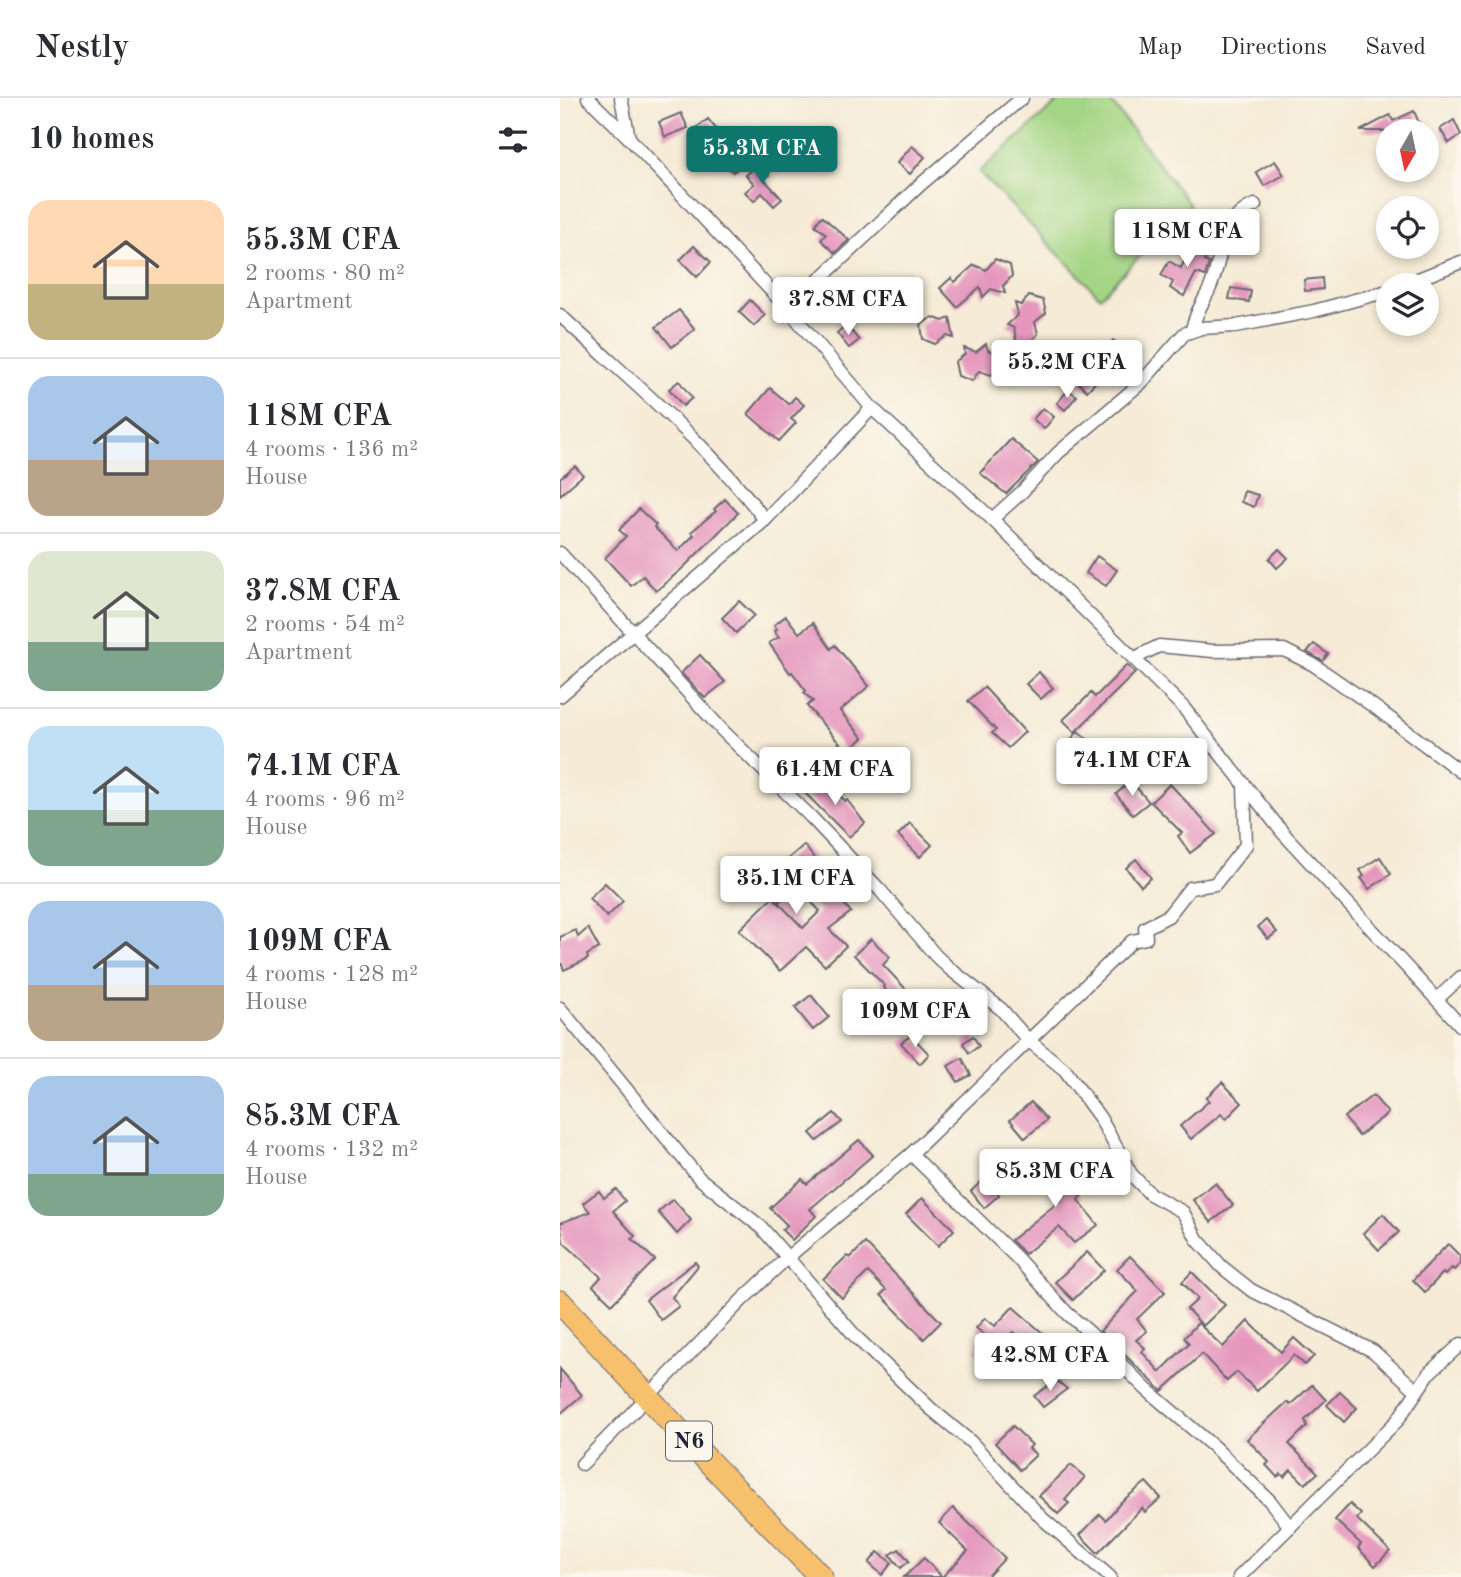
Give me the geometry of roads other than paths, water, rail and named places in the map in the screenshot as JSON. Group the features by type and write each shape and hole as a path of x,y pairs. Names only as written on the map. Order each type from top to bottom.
{"highway":[{"name":"N6","path":"560,1302 821,1577"}],"street":[{"path":"588,98 629,138 788,309 872,408 992,519 1184,708 1283,833 1461,1026"},
{"path":"621,98 629,138"},
{"path":"788,309 920,185 1022,98"},
{"path":"1192,330 1195,315 1210,288 1230,225 1238,214 1255,205"},
{"path":"1433,273 1461,262"},
{"path":"992,519 1022,492 1058,453 1118,400 1142,383 1180,338 1192,330 1236,326 1314,311 1376,294"},
{"path":"560,315 676,420 723,468 765,520"},
{"path":"560,696 765,520 872,408"},
{"path":"560,552 723,731 811,817 880,890 936,956 1001,1009 1028,1040 1065,1070 1100,1118 1131,1174 1150,1194 1183,1212 1197,1239 1222,1267 1251,1290 1373,1351 1416,1390"},
{"path":"1135,658 1158,646 1213,651 1284,650 1314,665 1461,772"},
{"path":"582,1464 682,1360 788,1257 911,1154 1132,941 1146,938 1145,928 1168,916 1190,888 1215,884 1246,845 1244,783"},
{"path":"1437,999 1461,977"},
{"path":"560,1008 692,1170 707,1185 752,1218 856,1337 930,1408 971,1442 1043,1519 1110,1577"},
{"path":"911,1154 1017,1258 1067,1314 1152,1394 1214,1447 1270,1501 1290,1527"},
{"path":"1239,1577 1396,1421 1430,1372 1461,1344"}]}
